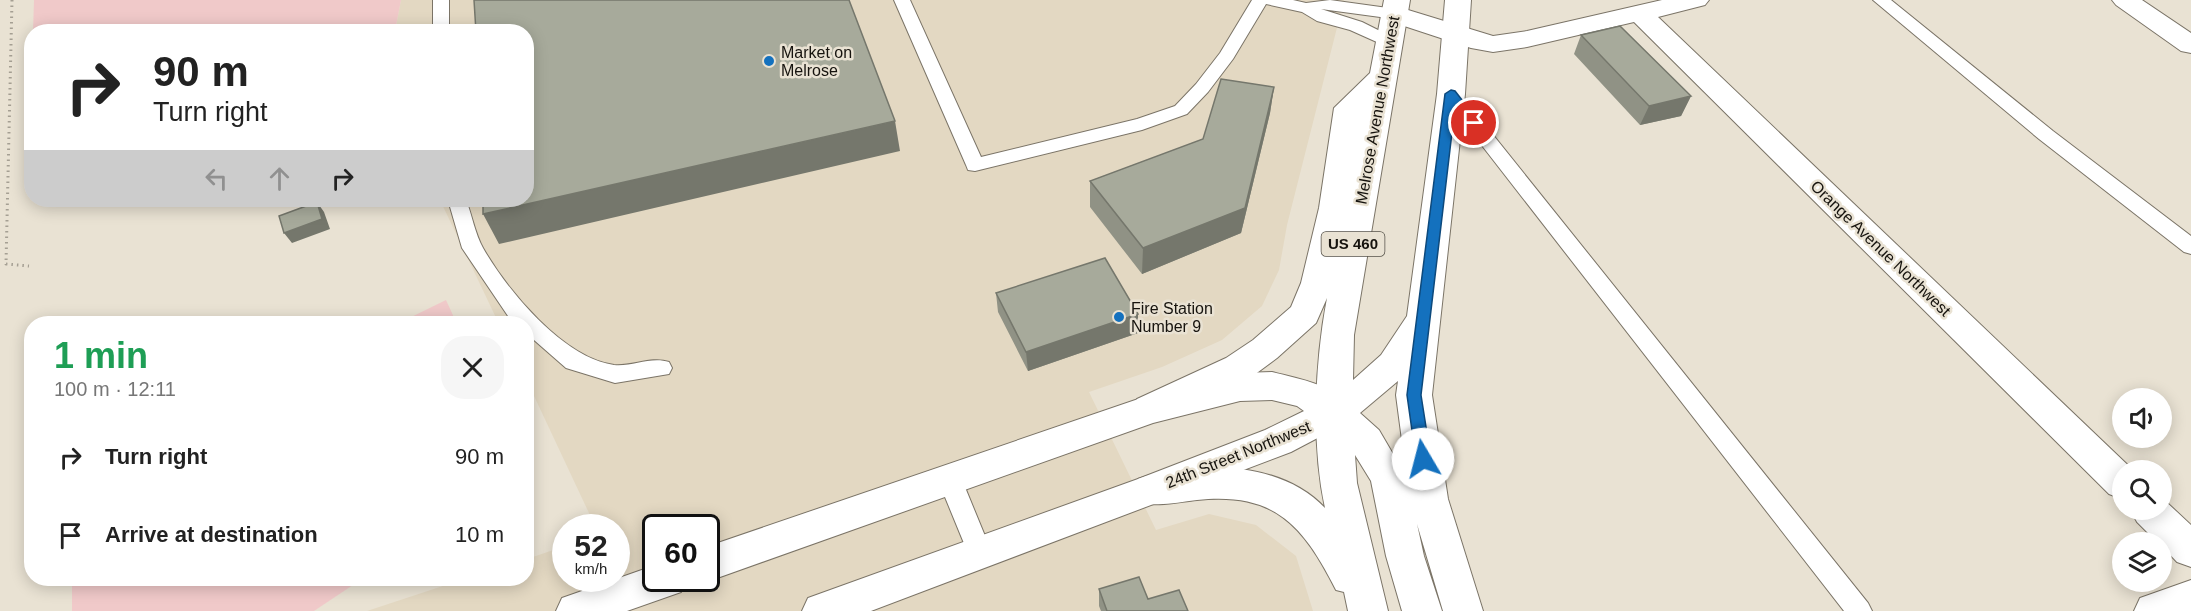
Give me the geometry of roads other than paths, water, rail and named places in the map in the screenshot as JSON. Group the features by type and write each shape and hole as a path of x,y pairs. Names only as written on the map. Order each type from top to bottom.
{"main road":[{"path":"1458,0 1451,94 1414,395 1429,499 1463,611"},
{"path":"1396,7 1455,34 1493,44 1527,39 1696,0"},
{"path":"2125,0 2191,45"},
{"name":"Melrose Avenue Northwest","path":"1367,607 1338,483 1335,412 1337,335 1396,7"},
{"name":"Orange Avenue Northwest","path":"1639,13 2112,473"},
{"path":"1150,409 1238,368 1266,349 1304,314 1317,283 1334,208 1348,108 1382,77"},
{"path":"1422,611 1405,556 1389,478 1366,441 1335,412 1369,387 1396,362 1412,340 1424,309"},
{"name":"24th Street Northwest","path":"720,560 1150,409 1240,387 1272,386 1307,395 1335,412"},
{"name":"24th Street Northwest","path":"822,611 1278,441 1335,412"},
{"path":"1151,490 1213,482 1242,483 1263,487 1304,512 1324,533 1367,607"},
{"path":"2160,520 2191,550"},
{"path":"576,611 642,588"},
{"path":"2154,611 2191,598"}],"lane":[{"path":"441,0 441,24"},
{"path":"902,0 975,165 1142,124 1181,110 1202,88 1227,55 1260,0"},
{"path":"1270,0 1307,8 1323,17 1356,26 1388,42"},
{"path":"1881,0 2046,135 2191,248"},
{"path":"1307,8 1323,4 1396,7"},
{"path":"1451,94 1859,611"},
{"path":"459,207 472,248 521,316"},
{"path":"534,327 574,362 615,374 661,368"},
{"path":"950,480 980,553"}],"place":[{"name":"Market on Melrose","path":"769,61"},
{"name":"Fire Station Number 9","path":"1119,317"}]}
